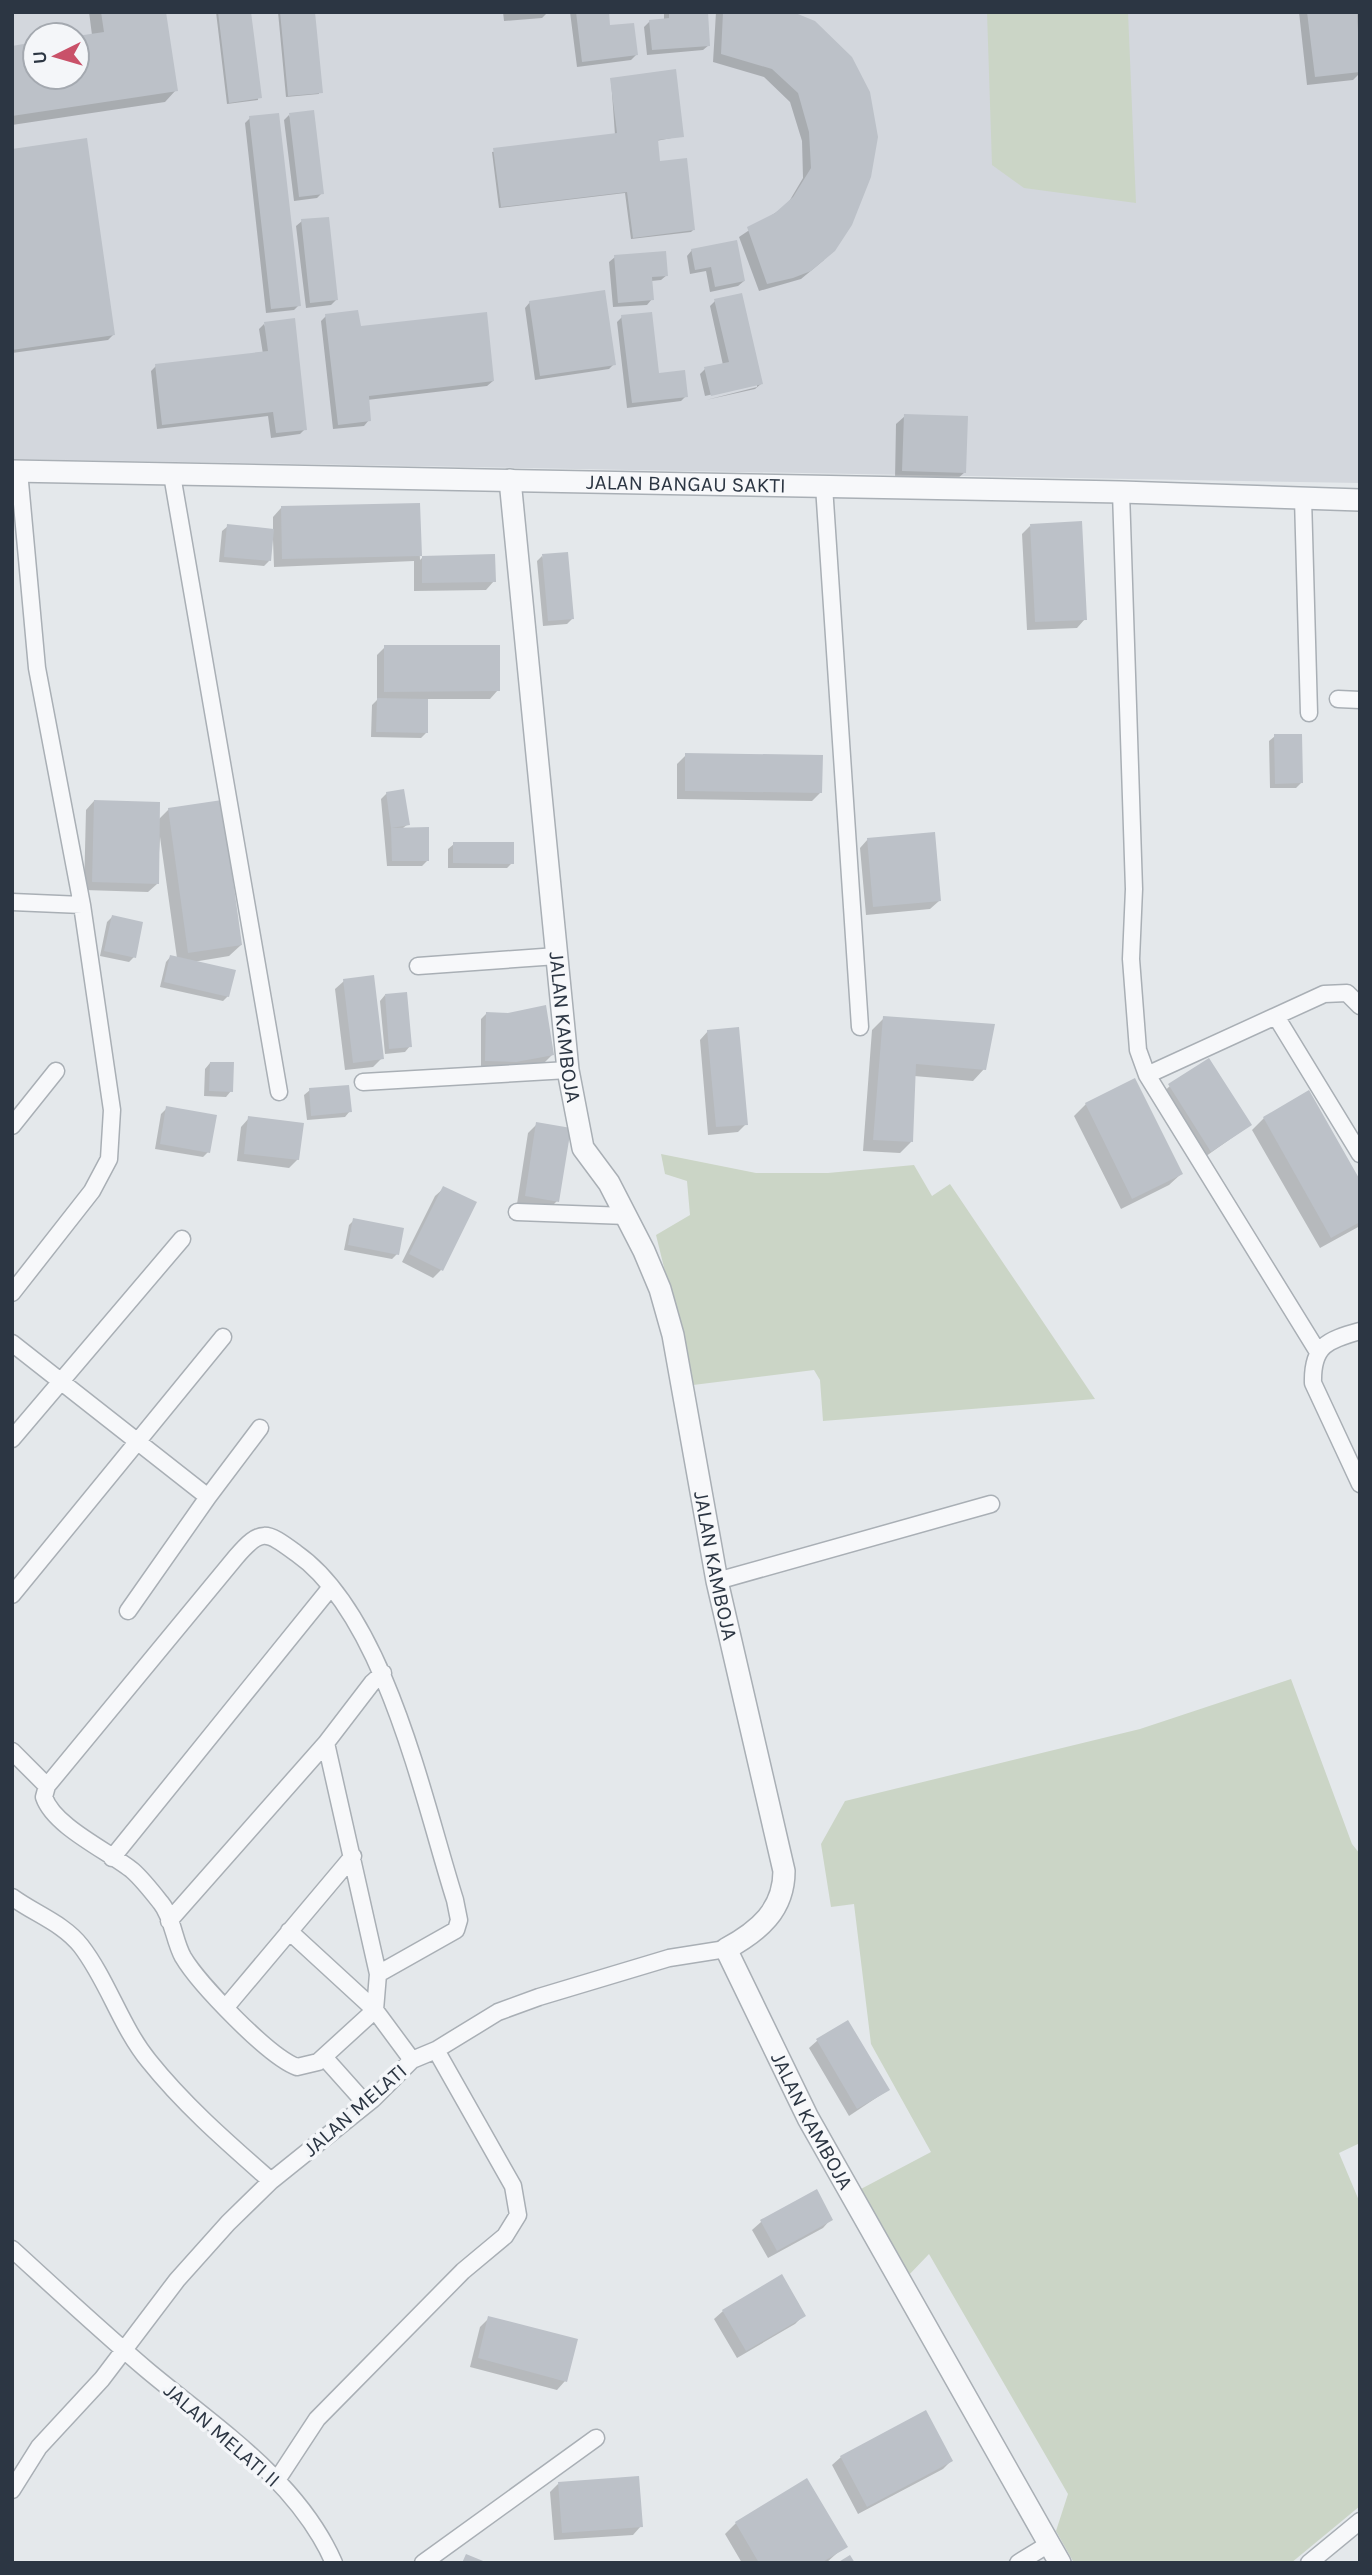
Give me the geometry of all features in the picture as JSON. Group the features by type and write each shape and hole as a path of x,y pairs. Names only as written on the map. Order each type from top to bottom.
{"street":[{"name":"JALAN BANGAU SAKTI","path":"16,471 1121,492 1360,500"},
{"path":"12,1293 92,1191 109,1159 112,1110 82,905 37,668 16,471"},
{"path":"172,475 279,1092"},
{"name":"JALAN KAMBOJA","path":"510,480 568,1070 583,1147 627,1216 660,1289 673,1335 717,1581 784,1871 784,1889 778,1905 752,1935 726,1950 808,2118 1060,2563"},
{"path":"824,486 860,1027"},
{"path":"1121,492 1134,889 1130,959 1139,1050 1147,1074 1318,1352"},
{"path":"1303,498 1309,713"},
{"path":"1338,699 1360,700"},
{"path":"12,902 82,905"},
{"path":"418,966 556,956"},
{"path":"1147,1074 1332,993 1348,993 1360,1006"},
{"path":"1277,1018 1360,1154"},
{"path":"363,1082 568,1070"},
{"path":"12,1126 56,1071"},
{"path":"517,1212 627,1216"},
{"path":"12,1439 182,1239"},
{"path":"1360,1331 1337,1338 1318,1352 1313,1366 1313,1383 1360,1484"},
{"path":"12,1595 223,1337"},
{"path":"12,1343 137,1444 208,1497"},
{"path":"128,1611 260,1428"},
{"path":"717,1581 991,1504"},
{"path":"326,1743 378,1974 374,2010 324,2057 304,2068 287,2063 226,2007 184,1958 163,1906 133,1871 112,1858 51,1810 44,1797 47,1786 252,1539 272,1536 304,1559 339,1595 383,1673 459,1920 456,1930 447,1937 378,1974"},
{"path":"112,1858 331,1587"},
{"path":"169,1921 326,1743 372,1683 383,1673"},
{"path":"12,1751 47,1786"},
{"path":"226,2007 353,1856"},
{"path":"12,1896 63,1928 80,1945 147,2059 199,2117 271,2181"},
{"path":"289,1931 374,2010 412,2060"},
{"name":"JALAN MELATI","path":"12,2490 39,2447 102,2379 177,2280 271,2181 366,2104 412,2060 436,2050 498,2012 539,1997 669,1958 726,1950"},
{"path":"278,2480 317,2419 463,2272 505,2236 518,2215 513,2186 436,2050"},
{"path":"324,2057 366,2104"},
{"name":"JALAN MELATI II","path":"12,2249 123,2350 278,2480 313,2523 334,2563"},
{"path":"423,2563 596,2438"},
{"path":"1309,2563 1360,2521"},
{"path":"1018,2563 1049,2544"}],"shaded area":[{"path":"12,12 1360,12 1360,483 12,459"}],"green space":[{"path":"987,12 1128,12 1136,203 1024,188 992,165"},
{"path":"661,1154 756,1173 828,1173 914,1165 932,1196 950,1184 1095,1399 823,1421 820,1380 814,1370 693,1385 656,1235 690,1215 687,1181 665,1174"},
{"path":"1291,1679 1352,1844 1360,1854 1360,2143 1339,2153 1360,2203 1360,2506 1291,2563 1074,2563 1056,2531 1068,2494 929,2254 906,2278 859,2190 931,2152 871,2044 854,1904 831,1907 821,1844 845,1801 1140,1729"}],"building":[{"path":"101,12 166,12 178,91 12,116 12,46 21,44 21,91 91,91 91,34 104,32"},
{"path":"218,12 251,12 262,98 229,103"},
{"path":"280,12 315,12 323,93 288,96"},
{"path":"576,12 609,12 610,25 634,23 638,55 582,62"},
{"path":"669,12 708,12 710,46 652,50 649,20 669,18"},
{"path":"723,12 793,12 815,21 852,57 870,92 878,137 871,177 852,225 835,251 811,271 767,284 747,227 775,213 793,197 811,168 809,132 798,93 772,69 721,54"},
{"path":"1307,12 1357,12 1360,72 1315,77"},
{"path":"676,69 684,137 658,140 660,161 687,158 695,230 633,238 627,192 501,207 493,148 617,133 610,78"},
{"path":"314,110 324,194 299,197 289,113"},
{"path":"279,113 301,306 271,309 249,116"},
{"path":"87,138 115,335 12,350 12,149"},
{"path":"329,217 338,300 310,303 301,219"},
{"path":"737,240 745,281 715,287 711,267 695,270 691,249"},
{"path":"666,251 668,276 652,277 654,300 618,303 614,255"},
{"path":"605,290 616,365 540,376 529,301"},
{"path":"742,293 763,384 711,396 704,367 729,362 714,299"},
{"path":"358,310 361,326 487,312 494,381 369,396 371,421 338,425 325,314"},
{"path":"652,312 659,373 685,370 688,397 632,403 621,315"},
{"path":"295,318 307,430 276,433 273,412 162,425 155,364 268,351 264,322"},
{"path":"904,414 968,416 966,473 902,471"},
{"path":"420,503 422,556 282,559 281,506"},
{"path":"1082,521 1087,620 1035,622 1030,524"},
{"path":"227,524 274,529 271,561 224,557"},
{"path":"568,552 574,619 548,621 542,554"},
{"path":"495,554 496,582 422,583 422,556"},
{"path":"384,645 500,645 500,691 384,692"},
{"path":"377,698 428,699 428,733 376,732"},
{"path":"1274,734 1302,734 1303,783 1275,784"},
{"path":"685,753 823,755 822,793 685,791"},
{"path":"404,789 410,825 391,828 386,792"},
{"path":"94,800 160,802 159,884 92,882"},
{"path":"222,800 242,945 188,953 168,808"},
{"path":"429,827 429,861 392,861 391,828"},
{"path":"935,832 941,901 873,907 867,838"},
{"path":"453,842 514,842 514,864 453,863"},
{"path":"112,915 143,922 136,958 104,951"},
{"path":"170,955 236,970 229,997 164,982"},
{"path":"374,975 384,1059 353,1063 343,979"},
{"path":"407,992 412,1047 389,1049 385,994"},
{"path":"546,1005 554,1055 516,1062 485,1061 486,1012 508,1013"},
{"path":"883,1016 995,1024 986,1070 916,1064 913,1142 873,1140"},
{"path":"739,1027 748,1125 716,1127 707,1030"},
{"path":"1209,1058 1252,1125 1211,1152 1168,1084"},
{"path":"210,1062 234,1062 233,1092 209,1091"},
{"path":"1135,1078 1183,1174 1132,1199 1085,1103"},
{"path":"349,1085 352,1112 311,1116 309,1088"},
{"path":"1309,1090 1360,1180 1360,1222 1331,1238 1263,1117"},
{"path":"166,1106 217,1115 210,1153 160,1144"},
{"path":"248,1116 304,1123 299,1160 244,1154"},
{"path":"536,1122 571,1128 559,1202 525,1196"},
{"path":"443,1186 477,1202 443,1271 409,1254"},
{"path":"353,1218 404,1228 399,1255 348,1245"},
{"path":"848,2020 890,2090 857,2109 816,2039"},
{"path":"817,2189 833,2220 777,2251 760,2220"},
{"path":"782,2274 806,2316 746,2351 722,2310"},
{"path":"488,2316 578,2339 567,2382 478,2358"},
{"path":"926,2410 953,2461 867,2507 840,2456"},
{"path":"639,2476 643,2527 562,2533 558,2482"},
{"path":"807,2478 848,2547 821,2563 759,2563 735,2522"},
{"path":"466,2554 488,2563 462,2563"},
{"path":"850,2555 855,2563 837,2563"}]}
